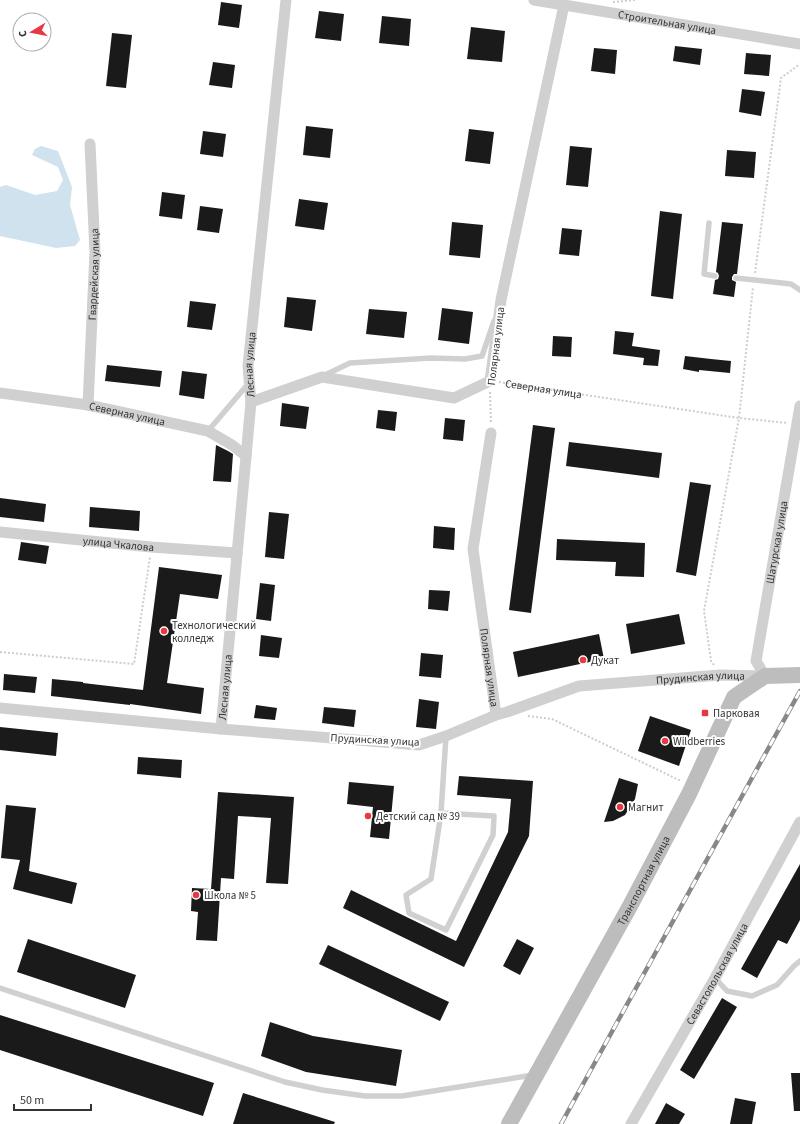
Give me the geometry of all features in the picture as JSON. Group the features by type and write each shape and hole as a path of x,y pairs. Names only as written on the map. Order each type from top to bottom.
{"street":[{"name":"Лесная улица","path":"221,728 251,402 248,366 286,0"},
{"name":"Строительная улица","path":"534,0 800,44"},
{"name":"Полярная улица","path":"490,381 501,300 564,5"},
{"name":"Гвардейская улица","path":"88,405 95,252 90,144"},
{"name":"Северная улица","path":"251,402 322,377 454,398 490,381"},
{"name":"Северная улица","path":"0,393 88,405 208,430 246,456"},
{"name":"Шатурская улица","path":"765,676 756,661 800,406"},
{"name":"Полярная улица","path":"491,433 473,549 496,715"},
{"name":"улица Чкалова","path":"0,532 151,547 237,553"},
{"name":"Прудинская улица","path":"0,708 419,745 446,736 496,715 579,686 720,675 765,676"},
{"path":"765,676 800,675"},
{"name":"Транспортная улица","path":"509,1124 630,906 689,794 734,697 765,676"},
{"name":"Севастопольская улица","path":"631,1124 715,978 800,822"}],"lane":[{"path":"709,223 704,274 715,276"},
{"path":"736,278 791,284 800,290"},
{"path":"322,377 350,363 482,356 501,300"},
{"path":"208,430 250,382"},
{"path":"441,813 494,816 492,835 446,930 410,913 406,895 431,879 441,813 446,736"},
{"path":"715,978 727,991 752,996 777,985 800,961"},
{"path":"0,988 285,1082 322,1090 365,1096 402,1096 537,1075"}],"path":[{"path":"720,675 711,661 704,611 739,418 754,281 781,78 800,64"},
{"name":"Северная улица","path":"490,381 739,418 797,424"},
{"name":"Полярная улица","path":"490,381 491,433"},
{"path":"0,652 134,664 151,547"},
{"path":"507,712 552,719 692,786"}],"water":[{"path":"41,146 58,151 72,187 70,205 80,240 75,246 56,248 0,236 0,187 6,185 35,195 57,191 63,180 58,167 32,155 35,149"}],"building":[{"path":"221,2 242,5 239,28 218,25"},
{"path":"319,11 344,14 341,41 315,38"},
{"path":"382,16 411,19 409,46 379,43"},
{"path":"471,27 505,31 502,62 467,59"},
{"path":"112,33 132,35 126,88 106,86"},
{"path":"675,46 702,49 700,65 673,61"},
{"path":"594,48 617,50 615,74 591,71"},
{"path":"746,53 771,55 769,76 744,74"},
{"path":"213,62 235,65 232,88 209,85"},
{"path":"742,89 765,92 761,116 739,112"},
{"path":"306,126 333,129 330,158 303,155"},
{"path":"469,129 494,132 490,164 465,161"},
{"path":"203,131 226,134 223,157 200,154"},
{"path":"570,146 592,148 588,187 566,185"},
{"path":"727,150 756,152 754,178 725,176"},
{"path":"162,192 185,195 182,219 159,216"},
{"path":"299,199 328,203 324,230 295,226"},
{"path":"200,206 223,209 219,233 197,230"},
{"path":"660,211 682,214 673,299 651,296"},
{"path":"452,222 483,225 480,258 449,255"},
{"path":"722,222 743,224 737,274 734,274 732,277 732,280 736,282 734,297 713,294 715,280 718,279 719,276 716,272"},
{"path":"562,228 582,230 579,256 559,254"},
{"path":"287,297 316,300 312,331 284,327"},
{"path":"190,301 216,304 212,330 187,327"},
{"path":"442,308 473,312 469,344 438,340"},
{"path":"369,309 407,312 404,338 366,334"},
{"path":"615,331 634,333 632,346 660,350 658,366 643,365 644,358 613,354"},
{"path":"553,336 572,337 571,357 552,356"},
{"path":"685,356 731,361 730,373 699,370 699,372 683,369"},
{"path":"107,365 162,371 160,387 105,381"},
{"path":"182,371 207,374 204,399 179,395"},
{"path":"282,403 309,407 306,429 280,426"},
{"path":"378,410 397,412 395,431 376,428"},
{"path":"445,418 465,420 463,441 443,439"},
{"path":"533,425 555,428 531,613 509,610"},
{"path":"569,442 662,453 659,478 566,466"},
{"path":"216,445 233,454 231,482 213,481"},
{"path":"690,482 711,485 696,576 676,572"},
{"path":"0,498 46,504 44,522 0,517"},
{"path":"90,507 140,511 139,531 89,527"},
{"path":"269,512 289,514 284,559 265,557"},
{"path":"434,526 455,528 454,550 433,548"},
{"path":"557,539 645,543 644,577 615,576 616,562 556,560"},
{"path":"21,542 49,546 46,564 18,560"},
{"path":"159,567 222,575 218,599 180,594 167,683 204,688 201,714 130,704 51,696 52,679 143,690"},
{"path":"260,583 275,585 271,621 256,619"},
{"path":"429,590 450,591 448,611 428,609"},
{"path":"679,614 685,644 631,654 626,624"},
{"path":"599,634 604,659 518,677 513,652"},
{"path":"261,635 282,638 279,658 259,656"},
{"path":"421,653 443,655 441,678 419,676"},
{"path":"4,674 37,677 35,693 3,690"},
{"path":"419,699 439,702 436,729 416,727"},
{"path":"256,705 277,708 275,720 254,718"},
{"path":"324,707 356,710 354,727 322,723"},
{"name":"Wildberries","path":"650,716 691,730 679,766 638,751"},
{"path":"0,727 58,733 56,756 0,750"},
{"path":"138,757 182,760 181,778 137,774"},
{"path":"459,776 533,781 529,836 464,967 343,908 351,890 456,941 508,832 511,799 457,795"},
{"name":"Магнит","path":"619,778 638,784 635,799 625,815 613,821 604,822"},
{"path":"349,782 394,786 389,839 370,837 373,807 347,804"},
{"path":"218,792 294,797 288,884 266,883 271,818 238,816 234,879 221,878 217,941 196,940 198,912 191,911 192,888 211,889"},
{"path":"6,805 36,808 29,871 77,883 72,904 13,889 20,860 1,858"},
{"path":"800,864 800,920 787,944 778,940 757,978 741,969"},
{"path":"28,939 136,975 125,1008 17,972"},
{"path":"517,939 534,948 520,975 503,966"},
{"path":"328,945 449,1002 440,1021 319,964"},
{"path":"722,998 737,1007 694,1079 680,1070"},
{"path":"0,1015 214,1083 203,1116 0,1050"},
{"path":"270,1022 313,1036 402,1050 396,1086 306,1072 261,1056"},
{"path":"791,1073 800,1073 800,1111 794,1111"},
{"path":"243,1093 335,1122 334,1124 233,1124"},
{"path":"735,1098 756,1102 752,1124 730,1124"},
{"path":"666,1103 685,1114 679,1124 655,1124"}],"railway":[{"path":"561,1124 800,691"}],"place":[{"name":"Технологический колледж","path":"164,631"},
{"name":"Дукат","path":"583,660"},
{"name":"Парковая","path":"705,713"},
{"name":"Wildberries","path":"665,741"},
{"name":"Магнит","path":"620,807"},
{"name":"Детский сад № 39","path":"368,816"},
{"name":"Школа № 5","path":"196,895"}]}
